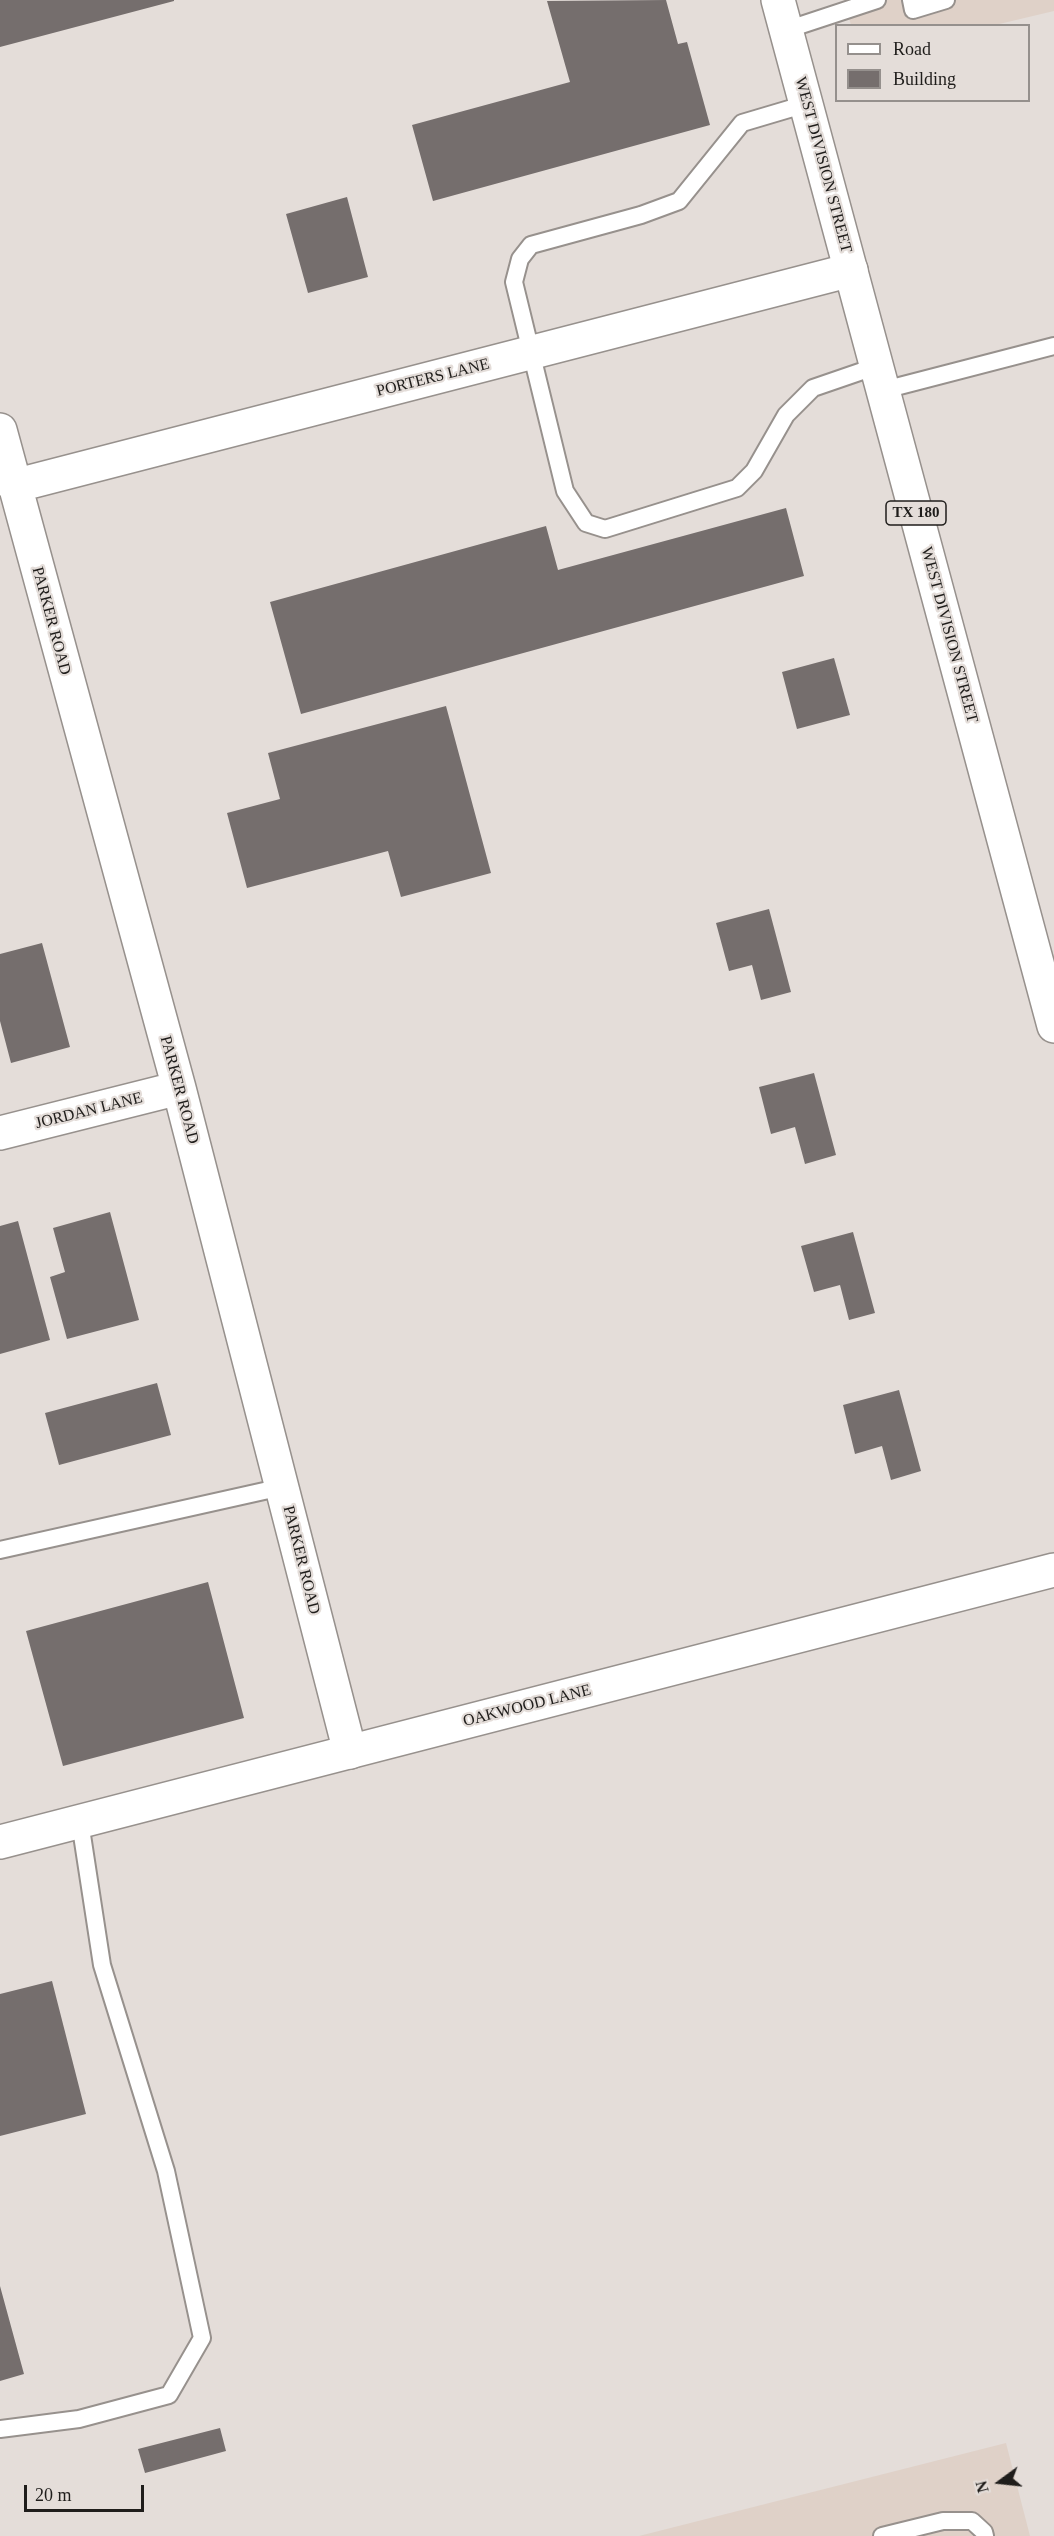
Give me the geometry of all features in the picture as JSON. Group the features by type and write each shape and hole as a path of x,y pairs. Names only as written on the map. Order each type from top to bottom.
{"street":[{"name":"WEST DIVISION STREET","path":"782,15 880,378 1048,978 1054,1026"},
{"name":"PORTERS LANE","path":"14,486 851,270"},
{"name":"PARKER ROAD","path":"0,430 179,1088 350,1752"},
{"name":"JORDAN LANE","path":"0,1133 179,1088"},
{"name":"OAKWOOD LANE","path":"0,1842 1054,1570"}],"lane":[{"path":"782,15 877,0"},
{"path":"911,0 913,10 946,0"},
{"path":"806,104 742,123 679,201 641,215 531,245 520,259 514,282 530,353 565,491 586,523 605,529 737,488 754,471 786,414 813,388 1054,346"},
{"path":"0,1550 282,1486"},
{"path":"0,2429 80,2419 169,2395 202,2338 166,2172 102,1965 80,1821"},
{"path":"882,2536 943,2521 972,2521 986,2536"}],"shaded area":[{"path":"844,0 1054,0 1054,11 999,24 851,24"},
{"path":"1006,2443 1030,2536 639,2536"}],"building":[{"path":"0,0 174,0 174,1 0,47"},
{"path":"666,0 678,44 687,42 710,125 433,201 412,125 570,82 547,1"},
{"path":"347,197 368,277 308,293 286,214"},
{"path":"786,508 804,576 301,714 270,602 546,526 558,570"},
{"path":"834,658 850,715 797,729 782,672"},
{"path":"446,706 491,873 401,897 388,851 247,888 227,813 280,799 268,753"},
{"path":"769,909 791,992 761,1000 752,965 729,971 716,923"},
{"path":"42,943 70,1047 11,1063 0,1021 0,954"},
{"path":"814,1073 836,1155 805,1164 795,1127 771,1134 759,1087"},
{"path":"110,1212 139,1320 67,1339 50,1277 65,1272 53,1228"},
{"path":"18,1221 50,1340 0,1354 0,1226"},
{"path":"853,1232 875,1313 849,1320 840,1285 814,1292 801,1246"},
{"path":"157,1383 171,1435 59,1465 45,1413"},
{"path":"899,1390 921,1471 891,1480 882,1446 855,1454 843,1405"},
{"path":"208,1582 244,1718 63,1766 26,1631"},
{"path":"52,1981 86,2114 0,2136 0,1994"},
{"path":"0,2286 24,2374 0,2381"},
{"path":"220,2428 226,2451 145,2473 138,2449"}]}
